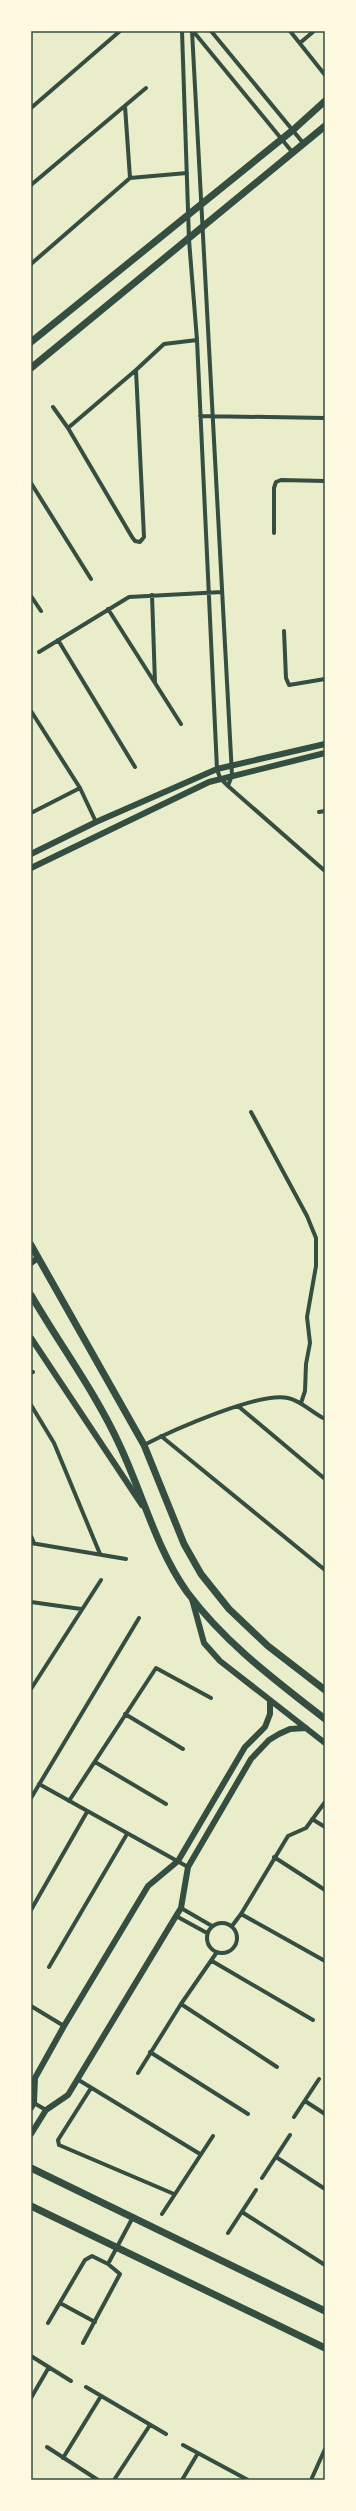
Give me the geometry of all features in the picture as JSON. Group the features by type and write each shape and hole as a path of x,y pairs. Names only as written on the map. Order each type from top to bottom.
{"main road":[{"path":"31,342 293,130 325,101"},
{"path":"31,368 189,240 325,126"},
{"path":"32,1248 144,1445 184,1544 202,1574 229,1609 268,1646 325,1690"},
{"path":"31,1295 104,1414 121,1447 163,1551 192,1597 214,1625 248,1658 325,1719"},
{"path":"31,2168 325,2311"},
{"path":"31,2206 325,2348"}],"street":[{"path":"31,108 119,31"},
{"path":"182,31 189,240 197,340 217,769 220,778 228,786 325,871"},
{"path":"193,31 293,153"},
{"path":"193,31 200,205 203,228 230,766 232,775 228,786"},
{"path":"211,31 304,144"},
{"path":"290,31 325,75"},
{"path":"300,43 314,31"},
{"path":"31,185 146,88"},
{"path":"125,106 130,178"},
{"path":"31,264 130,178 187,173"},
{"path":"68,428 164,344 197,340"},
{"path":"53,407 68,428 132,537 140,542 144,537 136,370"},
{"path":"200,416 325,418"},
{"path":"274,533 274,488 276,482 281,480 325,481"},
{"path":"31,483 91,579"},
{"path":"38,652 129,597 222,592"},
{"path":"152,595 155,683"},
{"path":"31,596 41,611"},
{"path":"108,610 181,724"},
{"path":"284,631 286,678 289,685 325,679"},
{"path":"58,640 135,767"},
{"path":"31,711 80,788 96,822"},
{"path":"31,854 96,822 217,769 325,744"},
{"path":"31,868 57,854 220,778 325,753"},
{"path":"31,813 80,788"},
{"path":"319,812 325,811"},
{"path":"52,843 57,854"},
{"path":"251,1112 307,1216 316,1238 316,1266 307,1317 310,1343 306,1364 305,1391 301,1403"},
{"path":"31,1264 38,1258"},
{"path":"31,1338 146,1510"},
{"path":"144,1445 161,1436 238,1406 271,1396 287,1398 301,1403 325,1419"},
{"path":"31,1405 54,1443 100,1554"},
{"path":"238,1406 325,1479"},
{"path":"161,1436 325,1570"},
{"path":"31,1536 32,1543 126,1559"},
{"path":"31,1689 101,1580"},
{"path":"192,1597 204,1643 220,1661 325,1743"},
{"path":"31,1602 81,1609"},
{"path":"31,1798 139,1618"},
{"path":"69,1801 156,1668 211,1698"},
{"path":"46,2110 33,2106 33,2077 148,1886 178,1861 245,1747 264,1727 270,1714 270,1701"},
{"path":"125,1714 183,1749"},
{"path":"31,2134 46,2110 68,2095 176,1916 180,1908 188,1867 251,1760 269,1740 279,1734 290,1729 306,1728"},
{"path":"95,1762 166,1804"},
{"path":"39,1784 188,1867"},
{"path":"232,1926 241,1914 288,1836 301,1832 325,1802"},
{"path":"31,1910 87,1812"},
{"path":"312,1819 325,1827"},
{"path":"49,1967 127,1834"},
{"path":"274,1857 325,1890"},
{"path":"180,1908 212,1926"},
{"path":"241,1914 325,1961"},
{"path":"176,1916 207,1933"},
{"path":"225,1922 232,1926 237,1933 237,1941 233,1948 225,1953 217,1952 210,1948 207,1941 207,1933 212,1926 225,1922"},
{"path":"138,2073 181,2004 217,1952"},
{"path":"212,1961 313,2020"},
{"path":"181,2004 277,2067"},
{"path":"31,2006 64,2026"},
{"path":"150,2052 248,2114"},
{"path":"77,2079 200,2154"},
{"path":"294,2117 319,2079"},
{"path":"91,2088 58,2140 59,2145 174,2194"},
{"path":"305,2101 325,2114"},
{"path":"262,2178 290,2135"},
{"path":"162,2214 213,2136"},
{"path":"276,2157 325,2189"},
{"path":"228,2233 256,2190"},
{"path":"242,2212 325,2265"},
{"path":"108,2264 133,2217"},
{"path":"48,2322 85,2260 92,2256 108,2264 120,2274 83,2342"},
{"path":"60,2303 95,2322"},
{"path":"31,2356 71,2380"},
{"path":"31,2398 49,2367"},
{"path":"86,2387 166,2434"},
{"path":"64,2458 101,2396"},
{"path":"114,2480 150,2425"},
{"path":"183,2445 246,2480"},
{"path":"47,2447 98,2480"},
{"path":"311,2480 323,2458 325,2449"},
{"path":"182,2480 198,2453"}]}
